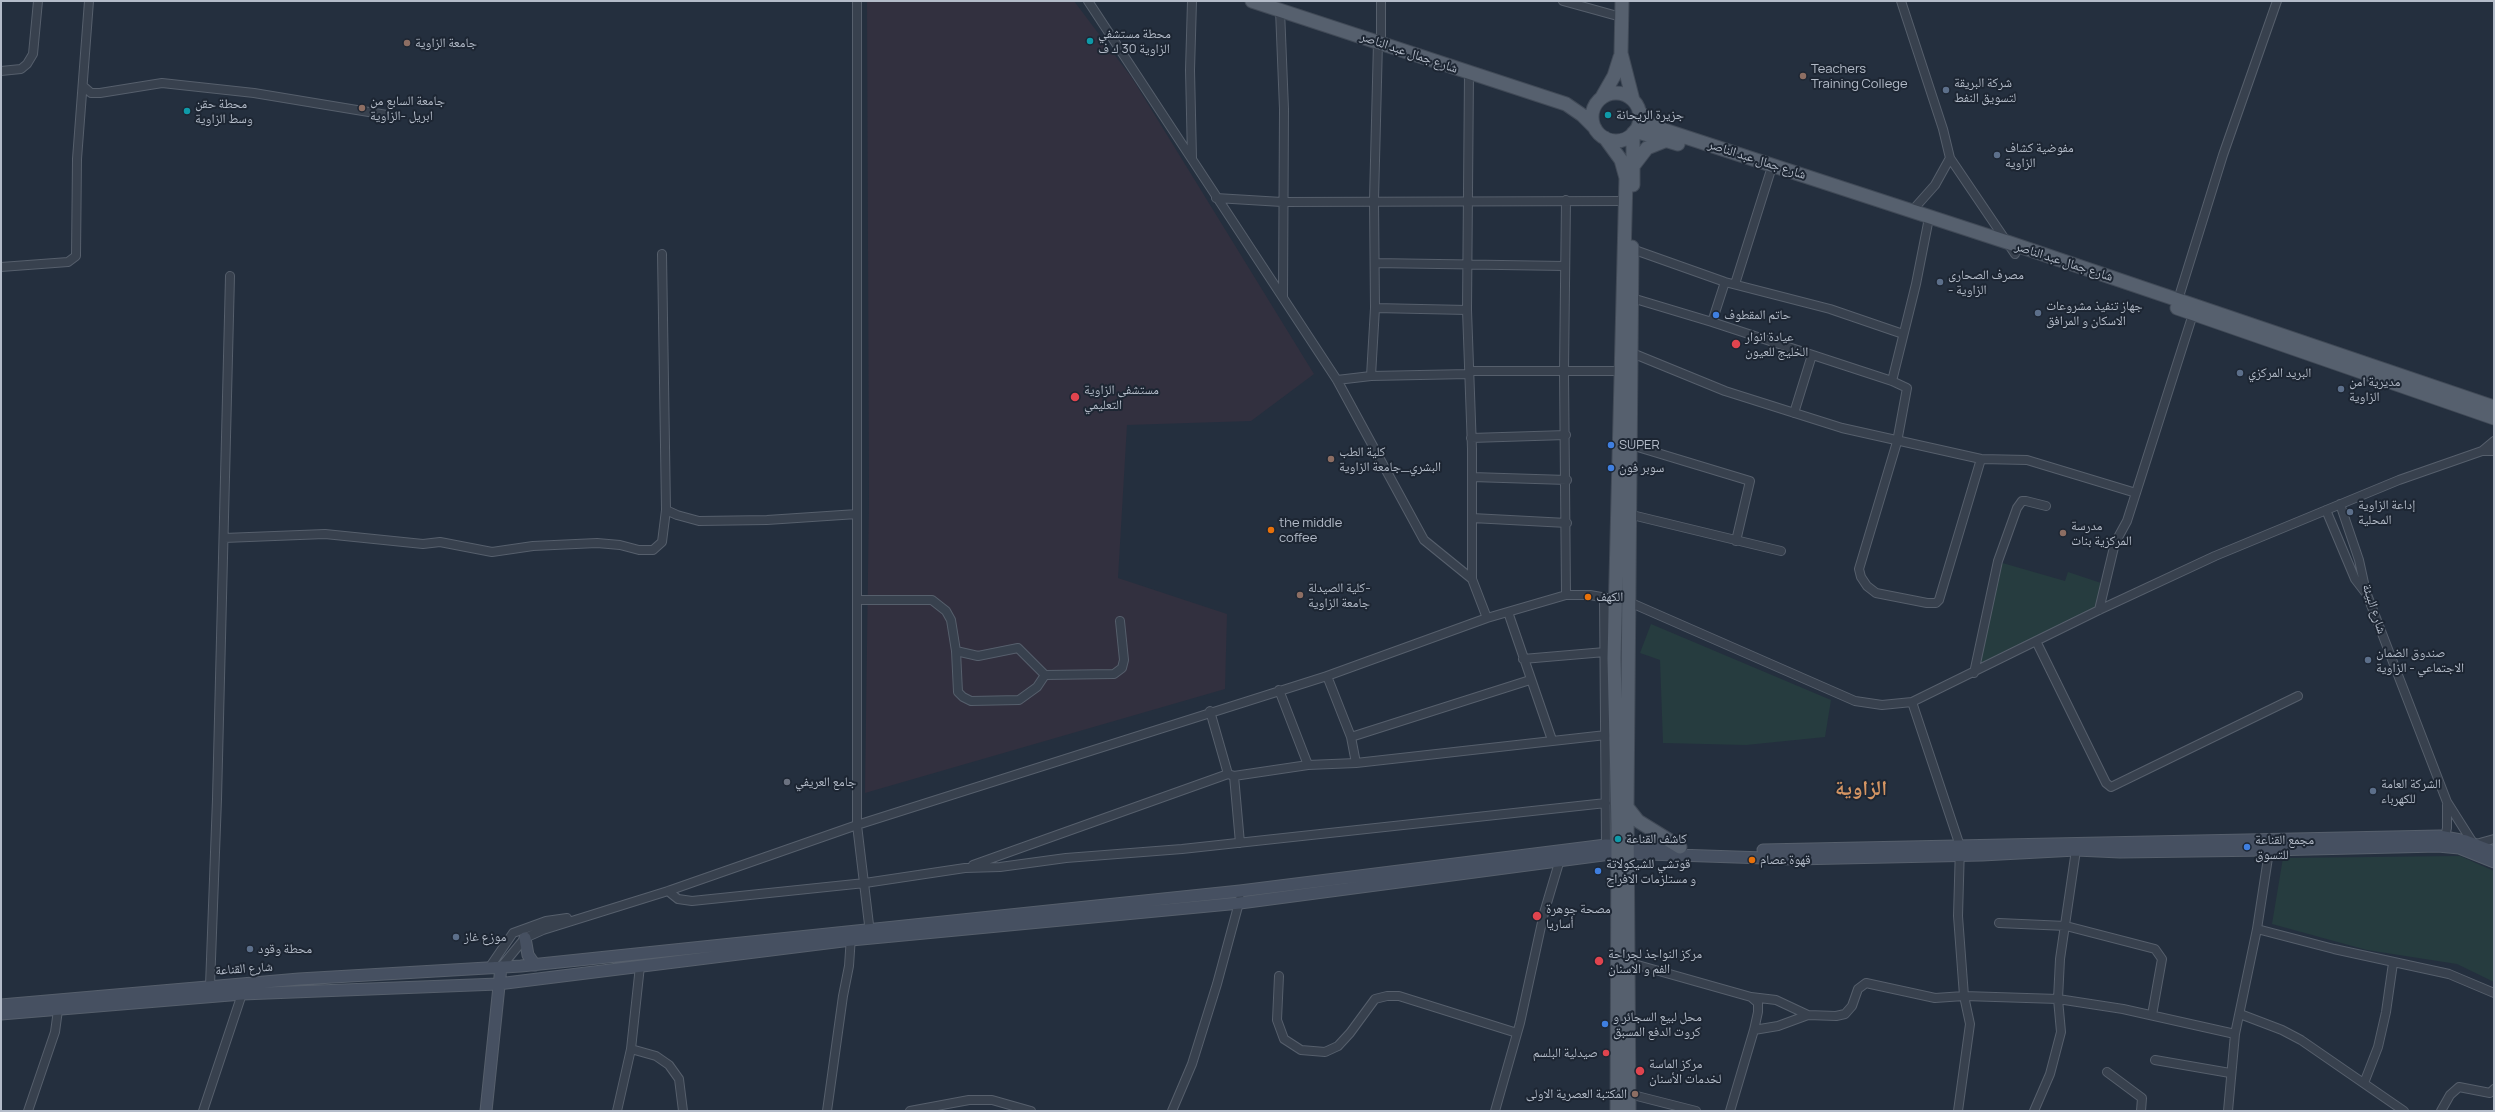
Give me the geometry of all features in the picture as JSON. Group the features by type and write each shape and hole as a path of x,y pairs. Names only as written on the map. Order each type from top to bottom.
{"main road":[{"name":"شارع جمال عبد الناصر","path":"1252,1 1566,104 1582,115 1595,128"},
{"path":"1617,1111 1619,848 1627,807 1616,600 1632,515 1632,249 1634,132 1640,120 1621,53 1622,1"},
{"path":"1621,53 1614,76 1592,114 1595,128 1617,152 1624,169 1625,201 1620,371 1615,722 1619,848 1627,962 1629,1111"},
{"path":"1601,99 1618,93 1636,106"},
{"name":"شارع جمال عبد الناصر","path":"1566,104 1582,104 1601,99"},
{"name":"شارع جمال عبد الناصر","path":"1636,106 1649,122 1664,130 1911,212 1929,221"},
{"name":"شارع جمال عبد الناصر","path":"1634,132 1667,140 1929,221 2176,304 2494,407"},
{"path":"1605,138 1622,140 1634,132"},
{"path":"1634,164 1647,148 1667,140"},
{"name":"شارع جمال عبد الناصر","path":"2176,304 2193,314 2494,418"},
{"path":"1627,807 1638,821 1680,847"},
{"path":"851,936 1240,891 1563,850 1680,847 1788,851 2076,850 2120,852 2445,837 2474,843 2494,852"},
{"path":"870,934 1240,902 1559,862 1619,848 1794,859 1960,851 2270,845 2445,846 2464,849 2494,862"},
{"name":"شارع القناعة","path":"1,1004 210,986 535,965 851,936"},
{"name":"شارع القناعة","path":"1,1014 242,994 498,984 640,966 851,936"},
{"path":"526,938 528,955 535,965"},
{"path":"486,1111 487,1084 501,967"},
{"path":"489,968 487,984 497,1010"}],"street":[{"path":"1,71 21,69 27,64 33,54 38,1"},
{"path":"1,267 68,262 76,256 77,159 89,1"},
{"path":"857,1 857,825 870,934"},
{"path":"1088,1 1337,380 1424,540 1472,579"},
{"path":"1095,1 1100,18"},
{"path":"1192,1 1190,70 1192,158"},
{"path":"1371,376 1375,308 1374,200 1381,1"},
{"path":"1563,1 1621,17"},
{"path":"1901,1 1943,129 1950,158 2013,248"},
{"path":"2176,304 2223,155 2277,1"},
{"path":"1280,10 1284,109 1282,202 1283,296"},
{"path":"1469,73 1467,310 1472,438 1472,579 1487,618"},
{"path":"82,86 91,93 100,93 144,85 169,84 254,93 393,116"},
{"path":"1911,212 1935,185 1950,158"},
{"path":"1735,284 1770,173"},
{"path":"1216,198 1282,202 1374,200 1625,201"},
{"path":"1566,200 1564,371 1567,480 1566,595"},
{"path":"1892,381 1916,284 1929,221"},
{"path":"1632,249 1725,282 1830,309 1903,334"},
{"path":"224,538 325,534 423,544 440,542 492,552 533,546 597,543 620,545 639,550 653,550 662,542 666,510 662,254"},
{"path":"1375,263 1565,266"},
{"path":"210,986 224,538 230,276"},
{"path":"1712,322 1725,282"},
{"path":"1632,298 1712,322 1892,381 1907,388 1908,392 1897,442 1859,569 1861,577 1867,586 1876,593 1902,600 1932,604 1940,596 1982,459"},
{"path":"1375,308 1467,310"},
{"path":"2099,610 2115,543 2127,521 2193,314"},
{"path":"1632,353 1725,391 1794,413 1897,442 1982,459 2027,460 2136,493"},
{"path":"1794,413 1812,355"},
{"path":"1337,380 1371,376 1620,371"},
{"path":"1472,438 1566,435"},
{"path":"501,967 526,938 543,930 668,891 857,825 1210,711 1327,676 1487,618 1566,595 1590,595 1616,600 1855,701 1882,705 1912,702 1974,673 2099,610 2215,556 2340,504 2482,451 2494,441"},
{"path":"1631,445 1750,481 1736,540"},
{"path":"2482,451 2494,451"},
{"path":"1472,478 1567,480"},
{"path":"1974,673 1998,561 2017,508 2022,501 2046,506"},
{"name":"شارع البيئة","path":"2340,504 2359,560 2366,592 2447,802 2474,843"},
{"path":"666,510 677,515 699,521 767,520 857,514"},
{"path":"2326,510 2355,579 2366,592"},
{"path":"1632,515 1781,551"},
{"path":"1472,518 1567,523"},
{"path":"857,600 932,600 946,611 951,620 956,651 958,692 963,698 970,701 1019,700 1037,687 1045,675"},
{"path":"1616,600 1605,652 1606,803 1619,848"},
{"path":"1508,612 1530,680 1552,740"},
{"path":"956,651 978,656 1018,648 1028,657 1038,671 1045,675 1114,674 1122,668 1124,660 1120,621"},
{"path":"2036,641 2106,783 2111,787 2298,696"},
{"path":"1523,659 1605,652"},
{"path":"1327,676 1351,737 1356,763"},
{"path":"1351,737 1530,680"},
{"path":"1279,690 1308,766"},
{"path":"1912,702 1960,851 1958,916 1964,996 1970,1024 1958,1111"},
{"path":"1210,711 1231,775 1240,843"},
{"path":"965,868 1231,775 1308,766 1356,763 1606,735"},
{"name":"شارع البيئة","path":"2445,837 2448,818 2447,802"},
{"path":"668,891 678,899 692,901 865,883 965,868 1240,843 1606,803"},
{"path":"2474,843 2494,839"},
{"path":"2230,1110 2230,1073 2235,1034 2257,929 2270,845"},
{"path":"1495,1111 1517,1033 1544,913 1563,850"},
{"path":"2034,1111 2059,1044 2061,1032 2058,999 2060,959 2076,850"},
{"path":"1172,1111 1192,1064 1240,902 1240,891"},
{"path":"489,968 509,937 518,931 546,921 594,914"},
{"path":"1999,923 2066,926 2151,947 2160,954 2162,960 2152,1015"},
{"path":"2257,929 2393,963 2449,974 2494,993"},
{"path":"827,1111 843,996 850,966 851,936"},
{"path":"1627,962 1751,997 1776,1000 1808,1015"},
{"path":"2364,1083 2378,1047 2386,1012 2393,963"},
{"path":"617,1111 631,1049 640,966"},
{"path":"1279,976 1277,1020 1284,1039 1301,1050 1325,1052 1338,1046 1350,1033 1375,999 1387,996 1399,996 1517,1033"},
{"path":"1754,1030 1778,1026 1808,1015 1845,1014 1852,1006 1858,990 1866,983 1935,998 1964,996 2058,999 2152,1015 2235,1034"},
{"path":"203,1111 242,994"},
{"path":"1730,1111 1758,1012 1758,1003 1751,997"},
{"path":"28,1111 55,1032 58,1010"},
{"path":"2240,1014 2282,1030 2301,1040 2404,1111"},
{"path":"631,1049 656,1056 669,1065 679,1079 683,1111"},
{"path":"2155,1060 2230,1073"},
{"path":"2107,1072 2142,1098 2141,1111"},
{"path":"2441,1111 2450,1095 2459,1087 2490,1093 2494,1089"},
{"path":"1629,1094 1696,1111"},
{"path":"910,1111 969,1100 992,1100 1031,1111"}],"shaded area":[{"name":"مستشفى الزاوية التعليمي","path":"867,1 1074,1 1132,78 1314,374 1251,421 1127,425 1118,578 1227,614 1225,689 865,793 869,499"}],"green space":[{"path":"1999,562 2065,581 2068,572 2104,584 2098,609 1974,673"},
{"path":"1651,624 1831,700 1825,737 1746,745 1663,743 1660,660 1640,653"},
{"path":"2460,856 2494,871 2494,982 2457,964 2367,950 2272,924 2283,858"}],"place":[{"name":"محطة مستشفي الزاوية 30 ك ف","path":"1090,41"},
{"name":"جامعة الزاوية","path":"407,43"},
{"name":"Teachers Training College","path":"1803,76"},
{"name":"شركة البريقة لتسويق النفط","path":"1946,90"},
{"name":"جامعة السابع من ابريل -الزاوية","path":"362,108"},
{"name":"محطة حقن وسط الزاوية","path":"187,111"},
{"name":"جزيرة الريحانة","path":"1608,115"},
{"name":"مفوضية كشاف الزاوية","path":"1997,155"},
{"name":"مصرف الصحارى - الزاوية","path":"1940,282"},
{"name":"جهاز تنفيذ مشروعات الاسكان و المرافق","path":"2038,313"},
{"name":"حاتم المقطوف","path":"1716,315"},
{"name":"عيادة انوار الخليج للعيون","path":"1736,344"},
{"name":"البريد المركزي","path":"2240,373"},
{"name":"مديرية امن الزاوية","path":"2341,389"},
{"name":"مستشفى الزاوية التعليمي","path":"1075,397"},
{"name":"SUPER","path":"1611,445"},
{"name":"كلية الطب البشري_جامعة الزاوية","path":"1331,459"},
{"name":"سوبر فون","path":"1611,468"},
{"name":"إداعة الزاوية المحلية","path":"2350,512"},
{"name":"the middle coffee","path":"1271,530"},
{"name":"مدرسة المركزية بنات","path":"2063,533"},
{"name":"كلية الصيدلة- جامعة الزاوية","path":"1300,595"},
{"name":"الكهف","path":"1588,597"},
{"name":"صندوق الضمان الاجتماعي - الزاوية","path":"2368,660"},
{"name":"جامع العريفي","path":"787,782"},
{"name":"الشركة العامة للكهرباء","path":"2373,791"},
{"name":"كاشف القناعة","path":"1618,839"},
{"name":"مجمع القناعة للتسوق","path":"2247,847"},
{"name":"قهوة عصام","path":"1752,860"},
{"name":"قوتشي للشيكولاتة و مستلزمات الافراح","path":"1598,871"},
{"name":"مصحة جوهرة أساريا","path":"1537,916"},
{"name":"موزع غاز","path":"456,937"},
{"name":"محطة وقود","path":"250,949"},
{"name":"مركز النواجذ لجراحة الفم و الاسنان","path":"1599,961"},
{"name":"محل لبيع السجائر و كروت الدفع المسبق","path":"1605,1024"},
{"name":"صيدلية البلسم","path":"1606,1053"},
{"name":"مركز الماسة لخدمات الأسنان","path":"1640,1071"},
{"name":"المكتبة العصرية الاولى","path":"1635,1094"}],"district":[{"name":"الزاوية","path":"1861,789"}]}
